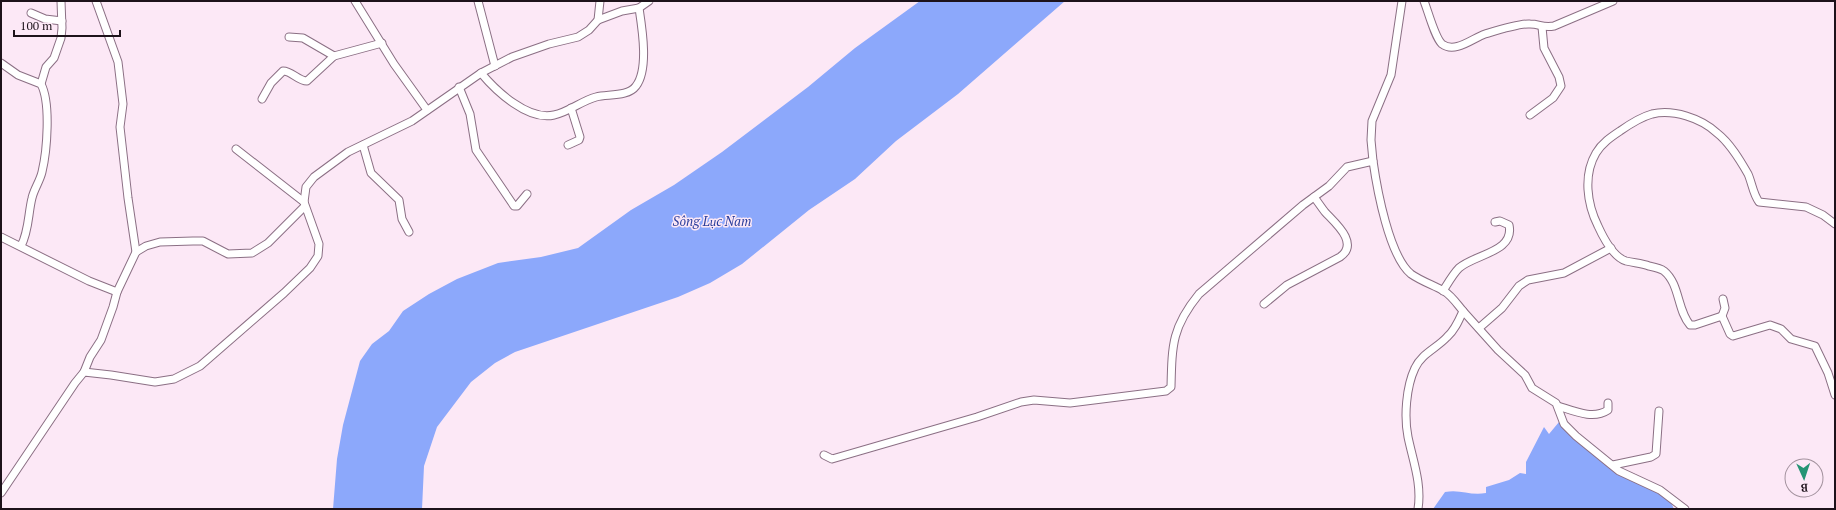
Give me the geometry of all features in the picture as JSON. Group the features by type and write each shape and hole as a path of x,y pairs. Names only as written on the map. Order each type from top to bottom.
{"street":[{"path":"41,84 46,67 54,58 62,33 61,1"},
{"path":"96,1 118,62 123,104 120,127 136,252"},
{"path":"355,1 394,64 427,110"},
{"path":"478,1 495,66"},
{"path":"598,20 600,1"},
{"path":"84,372 155,382 174,379 200,366 284,293 310,268 316,259 319,252 319,244 304,204 306,187 314,177 348,152 412,121 481,73 549,44 578,37 589,30 598,20 622,11 639,8 649,1"},
{"path":"1402,1 1392,75 1372,121 1371,140 1372,161 1376,183 1395,252 1407,270 1450,296 1498,350 1525,375 1532,388 1554,401 1558,406 1561,417 1567,428 1594,452 1626,474 1660,490 1685,509"},
{"path":"1424,1 1438,40 1450,47 1462,45 1486,34 1529,24 1542,27 1554,26 1613,1"},
{"path":"481,73 503,96 537,114 546,116 555,115 585,100 603,95 624,93 636,86 642,71 643,42 639,8"},
{"path":"31,13 45,19 62,21"},
{"path":"1530,115 1553,98 1561,86 1559,77 1544,48 1542,27"},
{"path":"289,37 303,38 334,56"},
{"path":"262,99 271,83 284,71 289,72 303,81 307,81 334,56 382,43"},
{"path":"1,62 18,75 41,84 44,89 46,108 45,154 42,173 32,196 25,238 21,246"},
{"path":"459,87 470,114 473,139 478,154 512,205 517,206 527,194"},
{"path":"568,145 579,140 580,137 570,108"},
{"path":"1722,316 1695,325 1690,325 1676,291 1664,271 1643,263 1625,260 1611,248 1598,226 1589,201 1587,186 1591,165 1596,153 1603,144 1627,126 1645,116 1654,114 1678,114 1690,117 1717,132 1730,146 1748,174 1756,198 1760,203 1806,207 1823,215 1835,224"},
{"path":"364,145 371,173 399,200 402,219 409,232"},
{"path":"236,149 304,204"},
{"path":"824,456 832,460 970,419 1021,402 1034,400 1070,403 1166,391 1171,387 1172,352 1176,331 1187,309 1211,284 1329,186 1347,167 1372,161"},
{"path":"1264,304 1287,285 1340,257 1345,251 1346,246 1344,234 1338,224 1326,213 1314,197"},
{"path":"1,493 84,372 90,357 101,340 114,307 117,292 136,252 146,246 160,242 203,241 228,254 252,253 268,243 304,204"},
{"path":"1443,291 1459,268 1505,243 1510,234 1509,225 1500,221 1495,222"},
{"path":"1,237 90,281 117,292"},
{"path":"1478,328 1502,308 1519,286 1528,280 1564,273 1611,248"},
{"path":"1723,299 1725,308 1722,316 1732,336 1736,336 1761,326 1770,325 1781,329 1791,340 1815,346 1828,373 1835,395"},
{"path":"1418,509 1418,481 1407,432 1407,410 1410,383 1414,370 1420,360 1449,335 1463,311"},
{"path":"1558,406 1586,414 1594,414 1608,410 1608,403"},
{"path":"1613,465 1651,457 1656,454 1659,411"}],"water":[{"name":"Sông Lục Nam","path":"920,1 1065,1 958,94 896,141 855,179 809,210 742,264 710,283 678,297 515,352 495,363 471,382 437,427 424,466 422,509 333,509 337,459 343,425 360,361 372,344 389,331 403,311 429,294 457,279 498,263 541,257 578,248 631,210 674,185 722,152 808,87 855,48"},
{"path":"1559,422 1578,441 1670,500 1674,509 1433,509 1445,492 1456,491 1475,494 1486,493 1486,487 1509,480 1520,473 1526,474 1526,462 1544,427 1549,434"}]}
